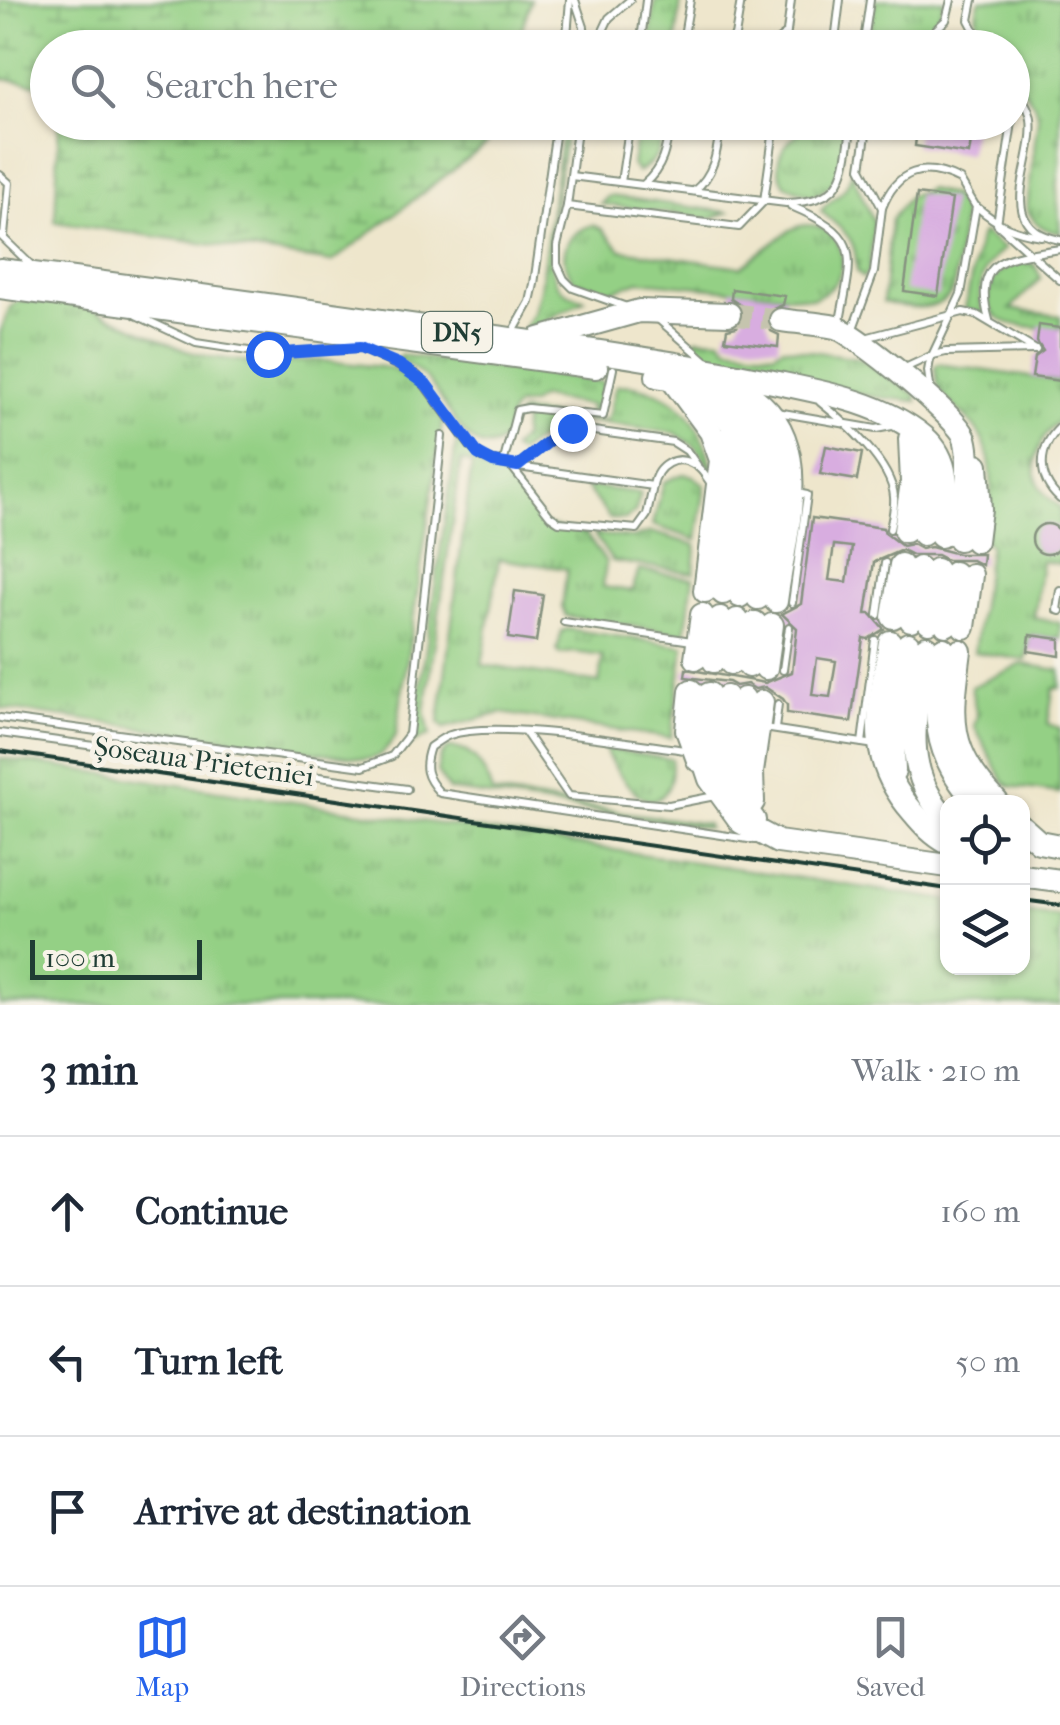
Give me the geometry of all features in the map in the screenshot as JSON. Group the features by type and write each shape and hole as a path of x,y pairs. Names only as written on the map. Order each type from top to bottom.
{"highway":[{"name":"DN5","path":"0,270 718,370 865,404 904,424 933,447 945,472 947,489 932,535"},
{"name":"DN5","path":"7,292 104,300 671,378 704,378 729,384 769,410"},
{"name":"DN5","path":"519,340 644,312 729,314"},
{"path":"781,320 848,335 930,398 965,436 965,486 932,535"},
{"name":"DN5","path":"671,378 728,416 750,452 755,494 749,597"},
{"path":"671,378 716,444 721,460 719,494 749,597"},
{"path":"749,597 799,494 784,435 769,410"},
{"path":"904,424 912,448 912,482 932,535"},
{"path":"920,621 928,569"},
{"path":"920,621 928,569"},
{"path":"920,621 928,569"},
{"path":"734,661 746,621"},
{"path":"734,661 746,621"},
{"path":"917,645 870,744 899,797 940,837"},
{"path":"917,645 938,732 952,766 971,795"},
{"path":"917,645 952,713 954,728 972,770 991,795"},
{"path":"912,811 894,768 917,645"},
{"path":"917,645 913,752 918,776 940,808"},
{"path":"735,698 767,728 752,797 758,816 778,842"},
{"path":"735,698 687,730 692,750 741,822 778,842 940,865"},
{"path":"716,786 735,698"},
{"path":"735,698 738,790 753,819 778,842"},
{"path":"1030,863 1060,866"},
{"path":"1030,877 1060,881"}],"lane":[{"path":"568,30 572,0"},
{"path":"572,0 584,30"},
{"path":"604,30 610,18 630,0"},
{"path":"642,30 646,0"},
{"path":"685,30 690,0"},
{"path":"735,30 740,0"},
{"path":"787,30 791,0"},
{"path":"836,30 840,0"},
{"path":"865,30 870,0"},
{"path":"935,30 946,20 951,0"},
{"path":"973,0 969,20 974,30"},
{"path":"519,340 534,284 554,140"},
{"path":"576,140 556,256 564,279 580,291 644,312 718,370"},
{"path":"621,182 627,140"},
{"path":"643,185 657,173 665,158 668,140"},
{"path":"693,192 707,180 719,140"},
{"path":"567,206 739,228 764,200 772,140"},
{"path":"571,176 786,203 820,200 844,176 849,140"},
{"path":"865,140 861,168 882,208"},
{"path":"997,224 1009,140"},
{"path":"1030,140 1021,209 1029,224 1044,237"},
{"path":"848,335 874,272 882,208 898,180 913,172 930,171 960,180 976,206 1060,280"},
{"path":"0,175 9,183 2,236 24,260 50,276"},
{"path":"786,203 838,230 847,245 848,335"},
{"path":"769,410 880,429 904,424 930,398 928,371 961,294 976,206"},
{"path":"997,224 1014,232 1060,240"},
{"path":"989,321 984,303 987,277 1001,260 1060,249"},
{"path":"104,300 196,343 268,354 424,343"},
{"path":"848,335 954,313 977,315 1036,350 933,354 897,372"},
{"path":"360,348 417,375 483,458 510,466 653,486"},
{"path":"613,370 603,416 517,410 510,466 550,516 571,523 637,529 647,515 654,475 669,462 682,460 698,467"},
{"path":"804,388 850,425 894,490 932,535"},
{"path":"1060,427 1049,438 1042,459 1044,480 1060,500"},
{"path":"510,466 572,428 673,442 688,452 719,494"},
{"path":"0,718 363,767 392,756 408,734 442,436"},
{"path":"1060,590 1060,611"},
{"path":"564,622 734,661 746,621"},
{"path":"35,737 36,722"},
{"path":"767,728 870,744"},
{"path":"692,750 480,730 450,735 430,747 424,762 426,779 440,793 778,842"},
{"path":"525,732 569,796 668,806 716,786"},
{"name":"Șoseaua Prieteniei","path":"0,733 408,789"}],"green space":[{"path":"0,0 531,0 521,30 30,30 30,83 0,78"},
{"path":"655,0 681,0 677,30 651,30"},
{"path":"875,0 944,0 935,21 926,30 871,30"},
{"path":"980,0 1060,0 1060,233 1040,225 1027,208 1038,117 1030,98 1030,30 980,30 976,13"},
{"path":"58,140 488,140 332,262 55,222"},
{"path":"561,140 565,140 554,207 553,272 563,291 585,300 528,330 525,327 540,289"},
{"path":"636,140 661,140 655,158 645,168 637,172 632,165"},
{"path":"844,140 836,177 822,192 811,196 785,185 778,165 788,142"},
{"path":"857,140 854,178 874,222 869,271 863,278 857,272 848,236 821,211 849,181"},
{"path":"928,189 954,196 962,209 953,291 931,306 883,302 891,220 909,196"},
{"path":"609,196 728,212 710,219 600,204"},
{"path":"593,225 602,229 621,250 741,267 790,230 806,225 821,228 840,247 840,275 830,288 813,298 639,281 611,291 575,281 566,264 569,240"},
{"path":"983,233 1004,249 990,263 982,279 984,316 965,309"},
{"path":"1012,264 1034,264 1041,278 1010,309 1060,316 1060,329 1008,323 989,306 988,296 995,278"},
{"path":"20,300 84,305 186,351 211,357 265,364 314,360 391,368 421,388 443,417 396,735 383,752 365,759 0,708 0,333 10,307"},
{"path":"696,338 721,339 727,347 774,353 783,347 858,358 915,394 917,401 875,397 726,366 693,345"},
{"path":"401,355 603,382 600,406 595,413 587,412 593,406 541,397 531,404 517,406 511,413 504,439 493,446 482,445 462,430 427,380 398,359"},
{"path":"938,364 1060,381 1060,419 1043,441 1035,464 1040,487 1060,507 1060,564 1042,561 1034,618 1060,623 1060,639 1031,635 1026,660 974,652 990,544 985,542 990,469 983,441 975,428 938,387"},
{"path":"629,385 679,405 697,429 716,478 697,448 675,433 569,419 518,453 512,449 522,438 524,415 515,420 520,412 607,421 616,386"},
{"path":"457,438 481,468 505,476 545,525 585,533 606,562 603,587 632,591 639,570 693,578 685,634 566,616 562,607 567,569 499,559 482,665 599,683 603,656 560,654 557,650 562,631 684,646 671,738 501,713 444,728 439,722 472,463 461,461 425,711 430,735 412,743"},
{"path":"683,474 705,485 697,540 653,525 664,482"},
{"path":"585,486 641,493 635,512 625,519 610,519"},
{"path":"651,532 696,545 694,573 612,561 594,534 632,538"},
{"path":"1022,664 1060,670 1060,688 1053,689 1048,724 1060,728 1060,793 1004,782 974,726 977,717 971,687"},
{"path":"448,748 472,756 492,793 707,824 708,828 449,790 437,772 441,756"},
{"path":"605,749 671,759 671,775 662,796 656,800 639,795 619,773"},
{"path":"0,758 940,899 940,975 1030,975 1030,913 1060,917 1060,1005 0,1005"}],"building":[{"path":"916,140 971,140 969,154 915,146"},
{"path":"917,194 952,199 938,296 904,291"},
{"path":"732,289 785,296 783,305 770,310 766,319 771,331 779,335 778,347 725,340 727,329 737,327 744,315 742,306 731,299"},
{"path":"1039,325 1060,328 1060,381 1032,377 1035,357 1043,351 1037,342"},
{"path":"826,446 862,453 857,480 820,474"},
{"path":"812,518 883,528 902,546 983,554 982,565 937,555 912,555 902,550 874,562 866,614 871,614 884,629 863,638 851,722 787,713 783,699 765,687 755,689 747,684 736,686 685,677 686,669 765,683 792,672 797,628 782,614 801,604","holes":["834,545 852,547 847,582 829,580","817,658 836,661 830,697 812,695"]},
{"path":"1047,524 1058,528 1058,550 1047,554 1036,550 1032,539 1036,528"},
{"path":"515,591 543,595 536,642 508,638"},
{"path":"1030,635 1060,639 1060,656 1028,651"}],"tunnel":[{"path":"729,314 781,320"}],"railway":[{"path":"0,751 940,888"},
{"path":"1030,901 1060,905"}],"route":[{"path":"268,354 360,348 398,364 426,384 471,447 493,462 518,466 563,430 572,428"}]}
